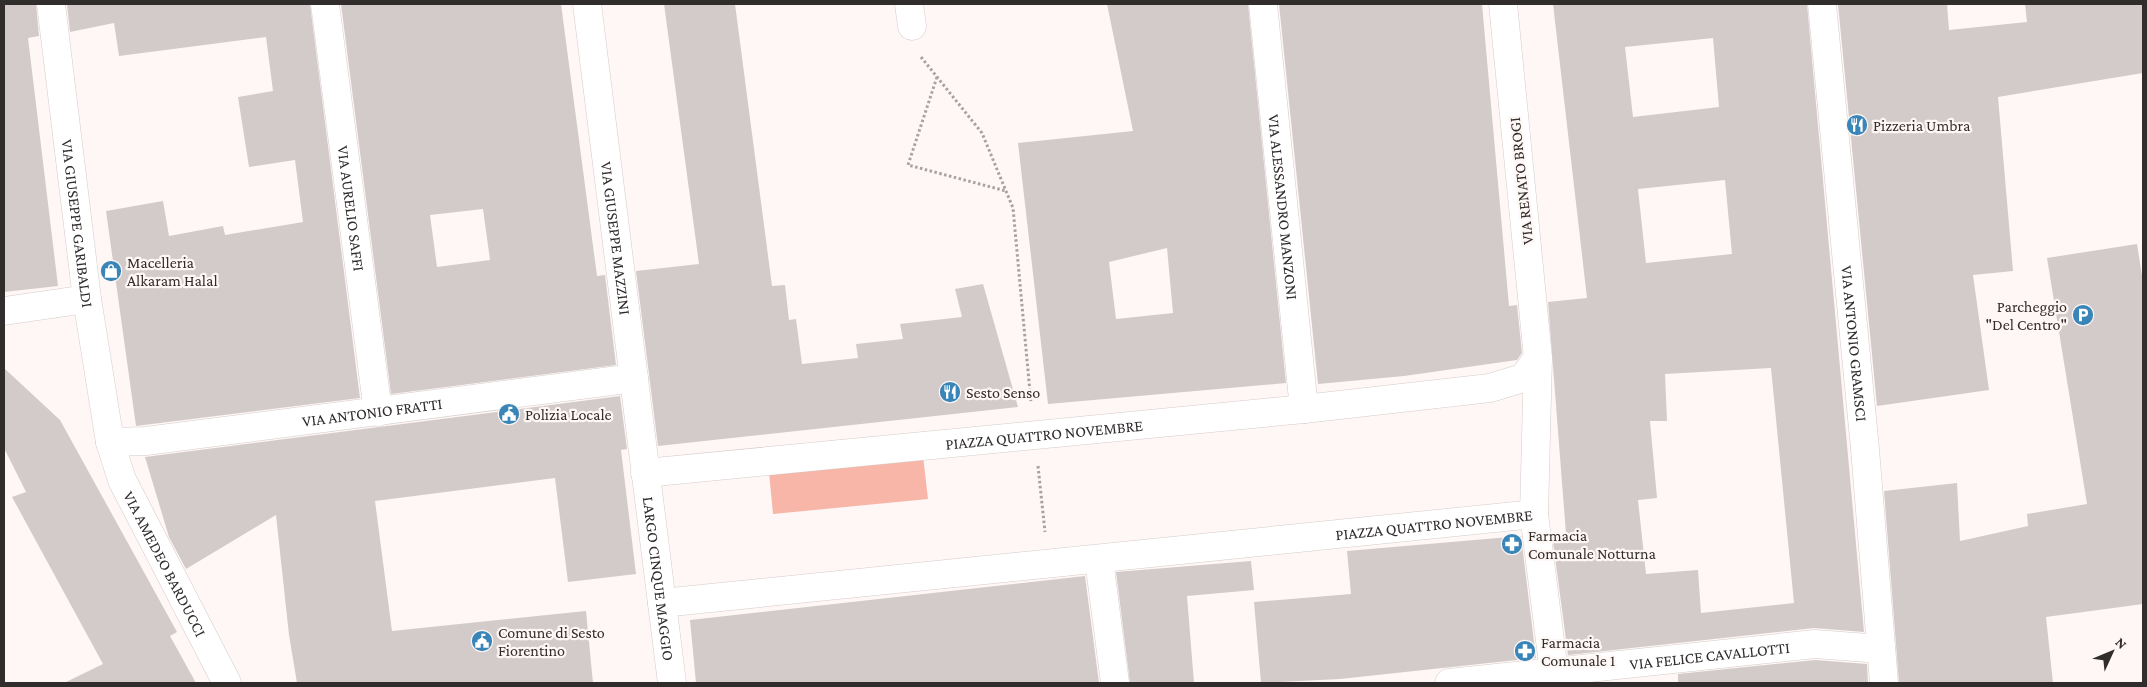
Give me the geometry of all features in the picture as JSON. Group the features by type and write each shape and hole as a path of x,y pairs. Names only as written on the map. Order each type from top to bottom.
{"street":[{"name":"VIA GIUSEPPE GARIBALDI","path":"51,4 87,299 110,442"},
{"name":"VIA AURELIO SAFFI","path":"325,4 378,412"},
{"name":"VIA GIUSEPPE MAZZINI","path":"587,4 645,473"},
{"name":"VIA ALESSANDRO MANZONI","path":"1263,4 1304,409"},
{"name":"VIA RENATO BROGI","path":"1503,4 1538,358"},
{"name":"VIA ANTONIO GRAMSCI","path":"1822,4 1865,449 1884,683"},
{"path":"4,311 87,299"},
{"name":"PIAZZA QUATTRO NOVEMBRE","path":"645,473 1304,409 1490,388 1523,378 1538,358"},
{"name":"PIAZZA QUATTRO NOVEMBRE","path":"662,604 1534,514 1538,358"},
{"name":"VIA ANTONIO FRATTI","path":"110,442 146,441 634,378"},
{"name":"VIA AMEDEO BARDUCCI","path":"110,442 122,480 227,683"},
{"name":"LARGO CINQUE MAGGIO","path":"645,473 672,683"},
{"path":"1534,514 1554,672"},
{"path":"1099,560 1115,683"},
{"name":"VIA FELICE CAVALLOTTI","path":"1449,683 1554,672 1585,676 1815,644 1881,649"}],"path":[{"path":"911,15 916,50 982,133 1012,208 1048,565"},
{"path":"937,76 908,165 1006,192"}],"shaded area":[{"path":"923,456 928,499 773,514 769,472"}],"building":[{"path":"4,4 36,4 39,36 28,38 58,286 4,292"},
{"path":"67,4 310,4 360,398 136,426 106,211 163,201 169,236 223,226 225,235 303,222 295,160 249,167 238,97 273,91 266,37 119,56 114,23 70,32"},
{"path":"341,4 561,4 597,276 605,275 616,365 391,394","holes":["483,209 490,260 437,267 430,215"]},
{"path":"664,4 735,4 772,286 785,285 789,320 796,319 802,364 858,358 856,344 903,339 900,324 962,317 955,289 983,284 1018,407 658,446 636,271 699,264"},
{"path":"1107,4 1248,4 1286,383 1048,404 1018,143 1133,131","holes":["1167,248 1173,313 1116,319 1109,262"]},
{"path":"1279,4 1482,4 1509,306 1517,305 1522,353 1517,360 1404,376 1318,384"},
{"path":"1553,4 1807,4 1864,632 1814,628 1568,655 1552,534 1566,534 1548,302 1587,298","holes":["1713,38 1719,107 1633,117 1625,47","1725,180 1732,254 1646,263 1638,189","1771,368 1794,603 1701,613 1698,570 1646,574 1638,500 1657,498 1650,421 1667,421 1665,374"]},
{"path":"1838,4 1947,4 1949,30 2027,22 2025,4 2143,4 2143,73 1998,97 2013,271 1973,275 1989,390 1877,406"},
{"path":"2137,244 2143,282 2143,604 2046,617 2053,683 1899,683 1884,491 1957,483 1960,541 2028,526 2027,514 2087,504 2047,258"},
{"path":"4,368 60,420 177,632 170,636 196,683 64,683 103,664 12,497 26,492 4,448"},
{"path":"620,396 627,449 621,450 636,574 568,582 555,478 375,501 392,631 586,611 593,683 297,683 289,635 276,515 186,569 169,537 145,457"},
{"path":"1521,536 1536,658 1340,679 1261,683 1254,602 1351,594 1347,551"},
{"path":"1251,561 1254,590 1187,596 1194,683 1130,683 1116,572"},
{"path":"1085,576 1099,683 696,683 690,620"},
{"path":"1815,660 1867,664 1868,683 1678,683 1678,674"}],"place":[{"name":"Pizzeria Umbra","path":"1857,125"},
{"name":"Macelleria Alkaram Halal","path":"111,271"},
{"name":"Parcheggio \"Del Centro\"","path":"2083,315"},
{"name":"Sesto Senso","path":"950,392"},
{"name":"Polizia Locale","path":"509,414"},
{"name":"Farmacia Comunale Notturna","path":"1512,544"},
{"name":"Comune di Sesto Fiorentino","path":"482,641"},
{"name":"Farmacia Comunale 1","path":"1525,651"}]}
